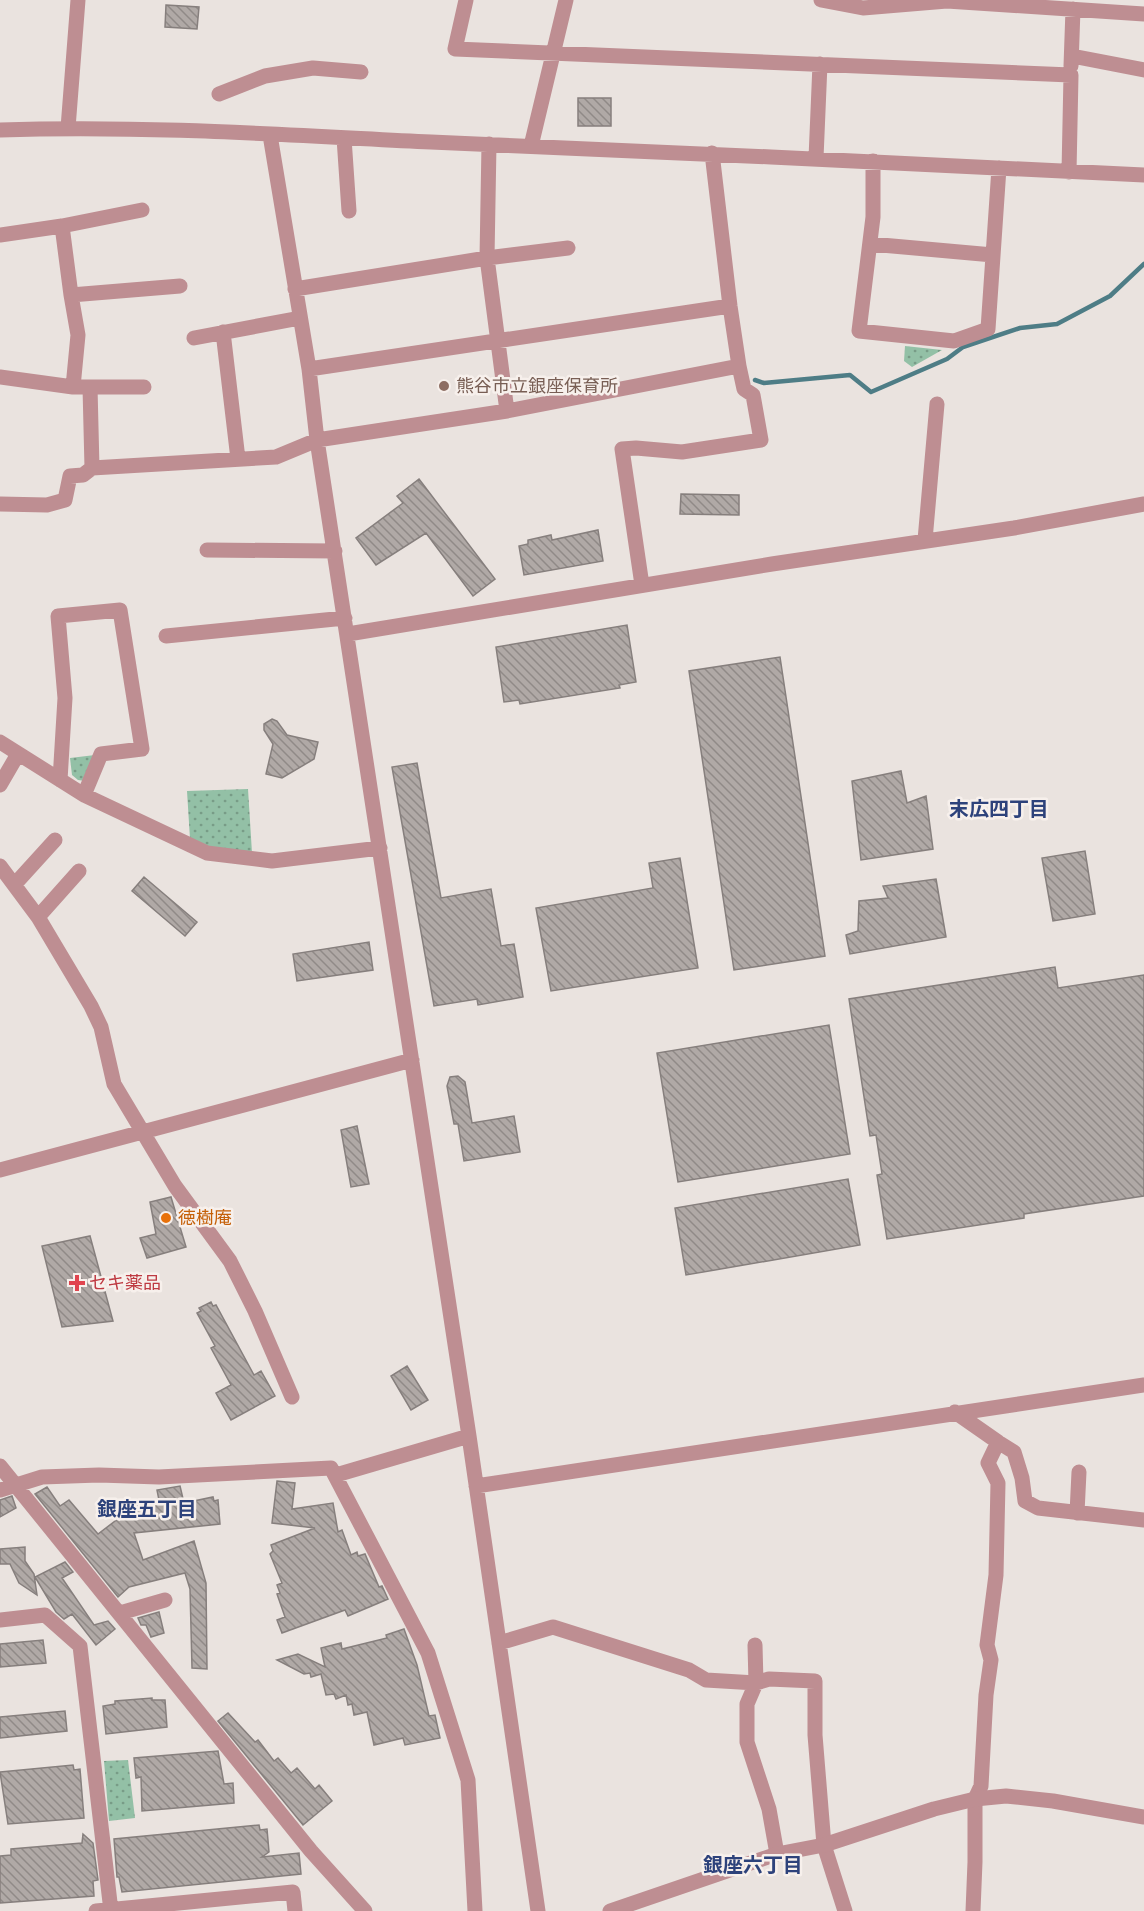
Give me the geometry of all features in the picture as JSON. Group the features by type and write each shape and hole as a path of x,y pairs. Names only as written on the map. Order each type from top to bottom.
{"street":[{"path":"68,128 78,0"},
{"path":"465,0 455,49 1071,75"},
{"path":"531,146 566,0"},
{"path":"827,1 863,8 947,1 1001,2 1144,14"},
{"path":"1069,172 1073,9"},
{"path":"1072,56 1144,70"},
{"path":"816,158 820,64"},
{"path":"219,94 264,76 313,68 361,72"},
{"path":"0,130 68,128 270,135 712,153 1144,175"},
{"path":"270,135 309,369 317,440 469,1436 538,1911"},
{"path":"344,138 349,211"},
{"path":"489,144 487,258 507,411"},
{"path":"642,585 622,449 682,452 761,440 753,395 744,390 739,366 712,153"},
{"path":"873,161 873,217 859,331 954,341 988,329 999,168"},
{"path":"0,235 63,226 142,210"},
{"path":"63,226 78,335 74,387"},
{"path":"870,244 993,255"},
{"path":"295,289 487,258 568,248"},
{"path":"71,295 180,286"},
{"path":"309,369 730,306"},
{"path":"194,338 300,318"},
{"path":"223,332 238,459"},
{"path":"0,504 47,505 65,500 70,476 83,475 92,468 276,457 317,440 507,411 739,366"},
{"path":"0,377 74,387 144,387"},
{"path":"90,387 92,468"},
{"path":"925,540 937,404"},
{"path":"348,634 642,585 1014,528 1144,504"},
{"path":"207,550 335,551"},
{"path":"60,780 65,698 58,616 120,610 142,750 101,754 84,795"},
{"path":"166,636 345,618"},
{"path":"0,742 84,795 207,853 272,861 380,848"},
{"path":"0,785 18,754"},
{"path":"15,884 55,840"},
{"path":"0,866 38,917 91,1006 101,1027 114,1083 175,1186 230,1261 255,1311 292,1397"},
{"path":"38,917 79,871"},
{"path":"0,1170 412,1060"},
{"path":"476,1486 1144,1385"},
{"path":"955,1412 1014,1452 1023,1478 1025,1501 1038,1508 1144,1520"},
{"path":"336,1475 469,1436"},
{"path":"972,1911 975,1799 981,1786 986,1695 991,1660 987,1645 996,1575 998,1483 987,1463 998,1442"},
{"path":"0,1466 311,1851 364,1911"},
{"path":"0,1490 42,1477 99,1475 159,1477 331,1468 428,1653 468,1780 475,1911"},
{"path":"1077,1513 1079,1472"},
{"path":"120,1613 165,1600"},
{"path":"0,1620 45,1616 80,1646 106,1910 292,1892 295,1911"},
{"path":"499,1643 553,1627 689,1670 706,1680 756,1683 769,1679 815,1681 815,1735 824,1845 845,1911"},
{"path":"755,1645 756,1683 747,1704 747,1742 769,1809 777,1854"},
{"path":"610,1911 649,1905 777,1854 824,1845 934,1809 975,1799 1006,1796 1053,1801 1144,1817"}],"green space":[{"path":"905,346 942,350 912,367 904,361"},
{"path":"95,755 85,781 78,780 72,775 70,758"},
{"path":"248,789 252,853 206,847 190,839 187,791"},
{"path":"128,1760 135,1818 109,1821 104,1761"}],"building":[{"path":"166,5 199,7 197,29 165,27"},
{"path":"578,98 611,98 611,126 578,126"},
{"path":"419,479 495,579 473,596 426,533 376,565 356,538 403,503 397,496"},
{"path":"681,494 739,495 739,515 680,514"},
{"path":"598,530 603,561 524,575 519,546 528,544 528,540 551,535 552,540"},
{"path":"627,625 636,682 619,685 620,688 520,704 519,700 504,702 496,647"},
{"path":"780,657 825,956 734,970 689,671"},
{"path":"272,719 277,721 287,735 318,742 314,759 282,778 266,774 273,744 264,730 264,724"},
{"path":"417,763 441,898 491,889 501,946 514,944 523,997 478,1005 477,999 434,1006 392,767"},
{"path":"901,771 907,803 926,796 933,849 861,860 852,781"},
{"path":"1085,851 1095,914 1053,921 1042,858"},
{"path":"680,858 698,968 551,991 536,908 653,888 649,863"},
{"path":"144,877 197,922 185,936 132,891"},
{"path":"936,879 946,937 850,954 846,935 858,931 859,901 888,898 883,886"},
{"path":"369,942 373,970 297,981 293,954"},
{"path":"1055,967 1058,988 1144,975 1144,1196 1024,1214 1024,1218 887,1239 877,1175 882,1174 876,1135 870,1136 849,999"},
{"path":"829,1025 850,1154 678,1182 657,1053"},
{"path":"458,1076 465,1082 472,1123 514,1116 520,1152 464,1161 458,1124 454,1124 447,1086 450,1077"},
{"path":"357,1126 369,1184 351,1187 341,1130"},
{"path":"848,1179 860,1245 686,1275 675,1208"},
{"name":"徳樹庵","path":"171,1197 186,1247 147,1258 140,1238 156,1234 150,1202"},
{"name":"セキ薬品","path":"90,1236 113,1321 62,1327 42,1246"},
{"path":"211,1302 213,1306 216,1305 254,1375 261,1371 275,1396 231,1420 216,1393 231,1385 211,1348 215,1346 197,1313 201,1311 199,1308"},
{"path":"407,1366 428,1400 411,1410 391,1376"},
{"path":"277,1481 295,1483 292,1509 333,1503 338,1532 342,1530 351,1555 357,1552 358,1556 365,1554 379,1587 382,1586 388,1599 348,1616 345,1610 282,1633 277,1620 285,1617 277,1594 280,1593 277,1585 282,1583 270,1554 273,1551 271,1545 315,1528 272,1523"},
{"path":"180,1486 184,1503 213,1497 214,1501 218,1500 220,1524 134,1533 143,1560 194,1541 206,1583 207,1669 192,1668 190,1589 185,1573 129,1587 118,1597 35,1494 47,1487 60,1506 69,1500 98,1534 123,1515 122,1507 128,1507 128,1504 159,1500 157,1490"},
{"path":"12,1496 16,1508 0,1517 0,1500"},
{"path":"25,1547 25,1561 34,1574 37,1595 19,1583 10,1564 0,1564 0,1549"},
{"path":"65,1562 73,1572 62,1578 94,1625 108,1621 115,1629 96,1645 72,1614 64,1619 56,1612 35,1577"},
{"path":"159,1612 164,1633 151,1637 146,1625 141,1625 138,1618"},
{"path":"404,1629 417,1665 429,1716 435,1715 440,1738 405,1745 403,1738 374,1745 367,1712 354,1715 352,1704 348,1705 346,1695 336,1699 334,1694 326,1695 321,1674 311,1677 310,1673 304,1674 277,1660 298,1654 325,1667 321,1648 341,1643 342,1649 387,1638 386,1635"},
{"path":"43,1640 46,1663 0,1667 0,1644"},
{"path":"152,1698 152,1700 165,1700 167,1727 106,1734 103,1706 115,1704 115,1701"},
{"path":"65,1711 67,1731 0,1738 0,1717"},
{"path":"228,1713 255,1742 258,1740 274,1761 278,1758 291,1773 297,1768 315,1789 319,1785 332,1801 303,1825 218,1721"},
{"path":"218,1751 224,1784 233,1783 234,1803 142,1811 141,1777 136,1778 134,1758"},
{"path":"73,1765 74,1770 80,1769 84,1818 8,1824 0,1772"},
{"path":"259,1825 260,1830 267,1829 269,1852 262,1857 299,1853 301,1874 122,1892 119,1877 117,1877 114,1839"},
{"path":"83,1834 93,1843 98,1880 93,1881 94,1896 0,1903 0,1856 11,1855 11,1849 82,1843"}],"waterway":[{"path":"755,380 764,383 850,375 871,392 947,359 963,347 1020,328 1057,324 1110,296 1144,264"}],"place":[{"name":"熊谷市立銀座保育所","path":"444,386"},
{"name":"徳樹庵","path":"166,1218"},
{"name":"セキ薬品","path":"77,1283"}],"district":[{"name":"末広四丁目","path":"999,809"},
{"name":"銀座五丁目","path":"147,1509"},
{"name":"銀座六丁目","path":"753,1865"}]}
